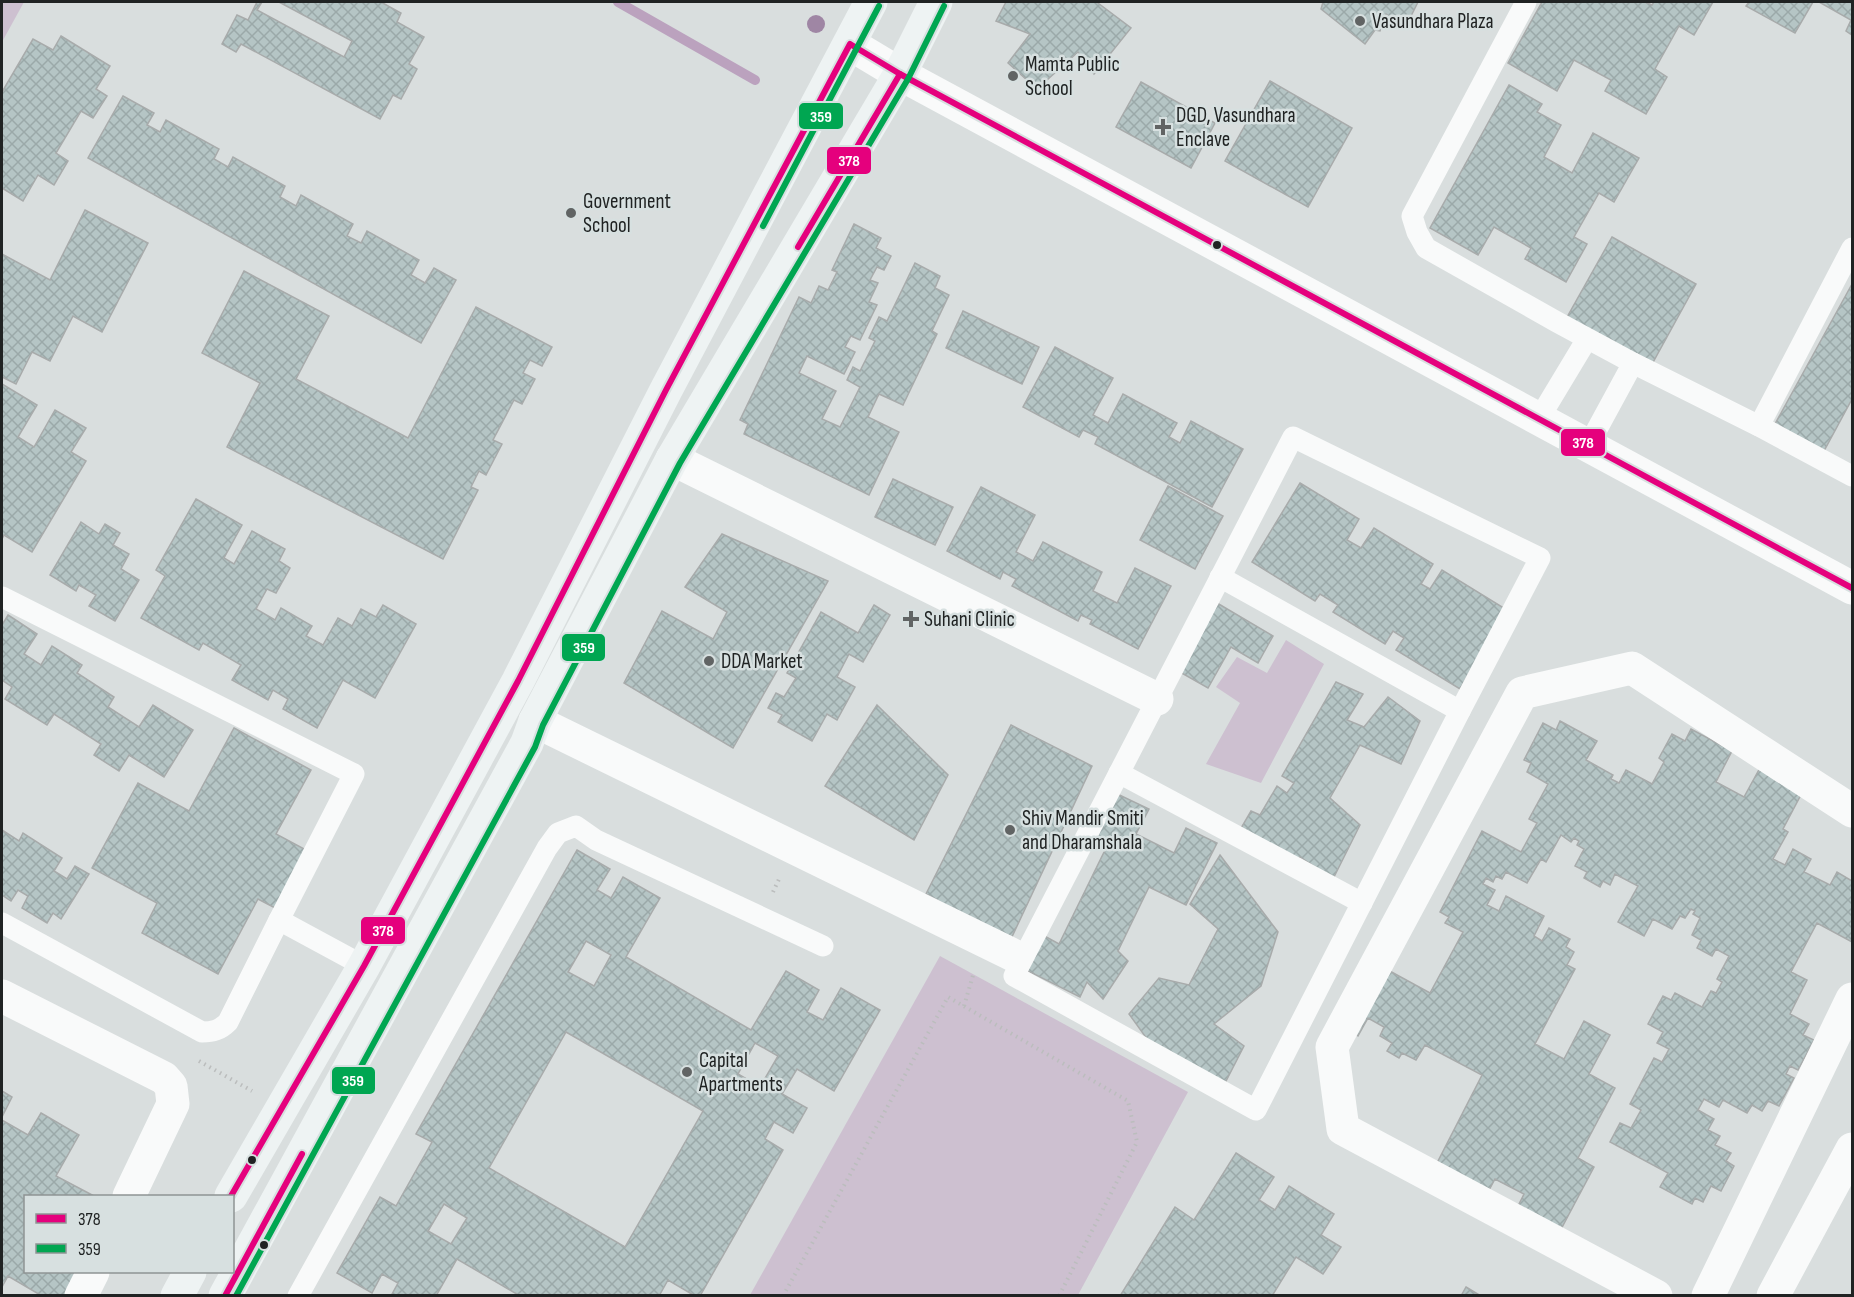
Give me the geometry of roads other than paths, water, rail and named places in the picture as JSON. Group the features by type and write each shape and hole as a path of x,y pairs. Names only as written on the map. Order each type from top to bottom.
{"street":[{"path":"232,1195 364,966 518,681 666,390 872,2"},
{"path":"225,1296 527,743 535,721 672,459 900,74 936,2"},
{"path":"850,44 900,74 1540,417 1852,588"},
{"path":"672,459 1157,699"},
{"path":"1656,1296 1343,1129 1332,1047 1522,693 1632,668 1852,811"},
{"path":"535,721 1018,956"},
{"path":"364,966 395,983"},
{"path":"2,996 164,1078 171,1086 173,1104 130,1195"},
{"path":"1708,1296 1852,999"},
{"path":"1773,1296 1852,1149"},
{"path":"81,1296 92,1273"},
{"path":"177,1296 189,1273"}],"lane":[{"path":"1526,2 1412,216 1417,232 1426,248 1587,339 1759,426 1852,477"},
{"path":"1759,426 1852,248"},
{"path":"1540,417 1587,339"},
{"path":"1589,444 1633,363"},
{"path":"1293,437 1540,558 1256,1110 1014,976 1018,956 1157,699 1293,437"},
{"path":"1220,577 1460,711"},
{"path":"2,597 354,774 228,1022 221,1029 202,1032 2,923"},
{"path":"1119,773 1362,903"},
{"path":"298,1296 547,848 558,833 576,826 596,840 823,946"},
{"path":"279,920 364,966"}],"waterway":[{"path":"618,2 755,80"}],"place":[{"name":"Vasundhara Plaza","path":"1360,21"},
{"name":"Mamta Public School","path":"1013,76"},
{"name":"DGD, Vasundhara Enclave","path":"1163,127"},
{"name":"Government School","path":"571,213"},
{"name":"Suhani Clinic","path":"911,619"},
{"name":"DDA Market","path":"709,661"},
{"name":"Shiv Mandir Smiti and Dharamshala","path":"1010,830"},
{"name":"Capital Apartments","path":"687,1072"}]}
